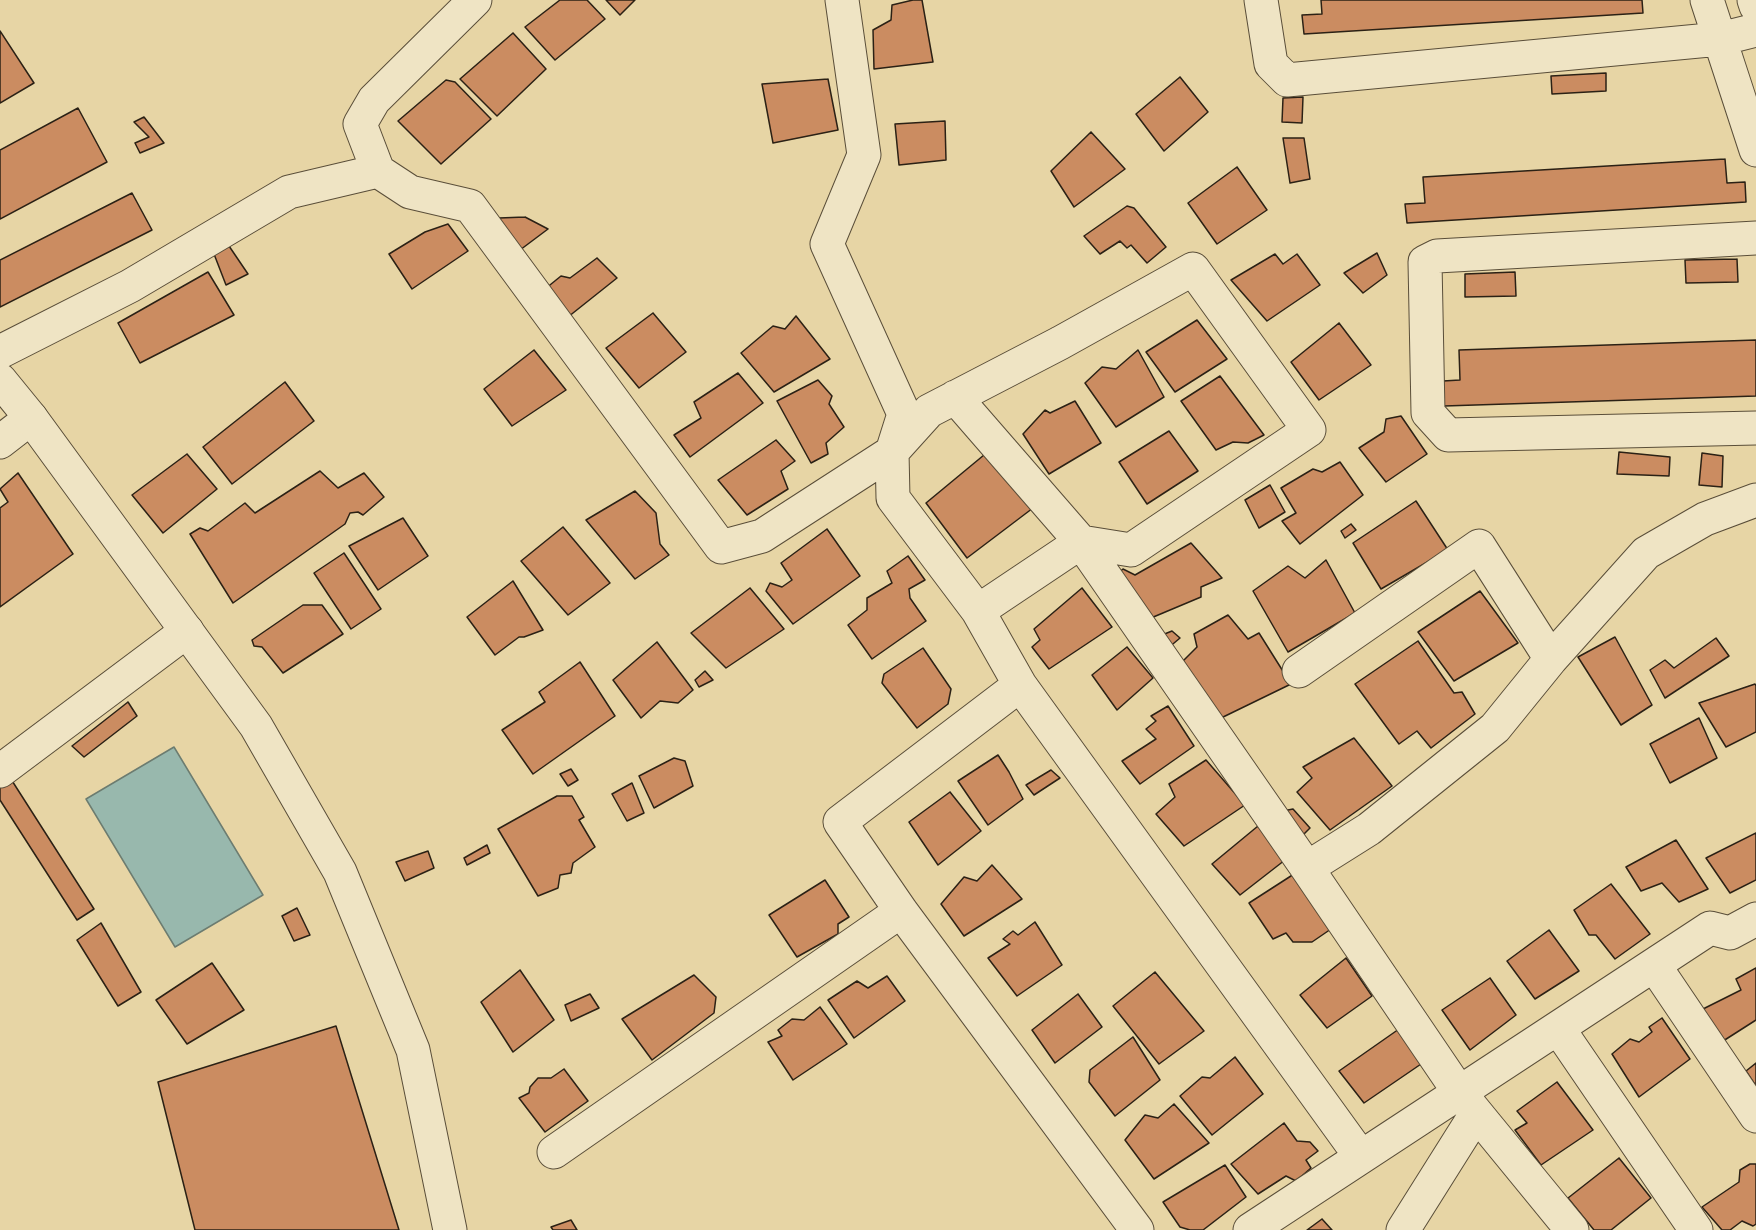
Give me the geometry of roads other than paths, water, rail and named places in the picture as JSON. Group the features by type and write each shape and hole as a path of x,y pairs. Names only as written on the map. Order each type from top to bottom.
{"street":[{"path":"475,0 374,100 360,124 378,171 411,192 470,206 721,547 762,537 892,452 929,411 1060,343 1193,269 1309,430 1131,550 1081,542 978,611"},
{"path":"842,0 864,155 827,244 904,414 892,452 893,498 978,611 1020,686 1361,1157"},
{"path":"1261,0 1271,64 1287,80 1720,39 1756,30"},
{"path":"1707,0 1756,150"},
{"path":"1754,0 1756,6"},
{"path":"0,352 130,286 289,192 378,171"},
{"path":"1756,238 1437,256 1425,262 1428,413 1448,435 1756,428"},
{"path":"0,380 31,418 256,726 340,872 413,1050 450,1230"},
{"path":"955,397 1081,542 1467,1103 1572,1230"},
{"path":"0,442 31,418"},
{"path":"1307,868 1369,829 1495,728 1551,659 1646,554 1705,519 1756,500"},
{"path":"1299,671 1479,546 1551,659"},
{"path":"0,771 187,631"},
{"path":"1020,686 840,822 901,911 1137,1230"},
{"path":"554,1152 901,911"},
{"path":"1250,1230 1361,1157 1467,1103 1558,1028 1710,928 1731,933 1756,919"},
{"path":"1654,965 1756,1116"},
{"path":"1558,1028 1696,1230"},
{"path":"1403,1230 1467,1103"}],"water":[{"path":"174,747 263,895 175,947 86,799"}]}
